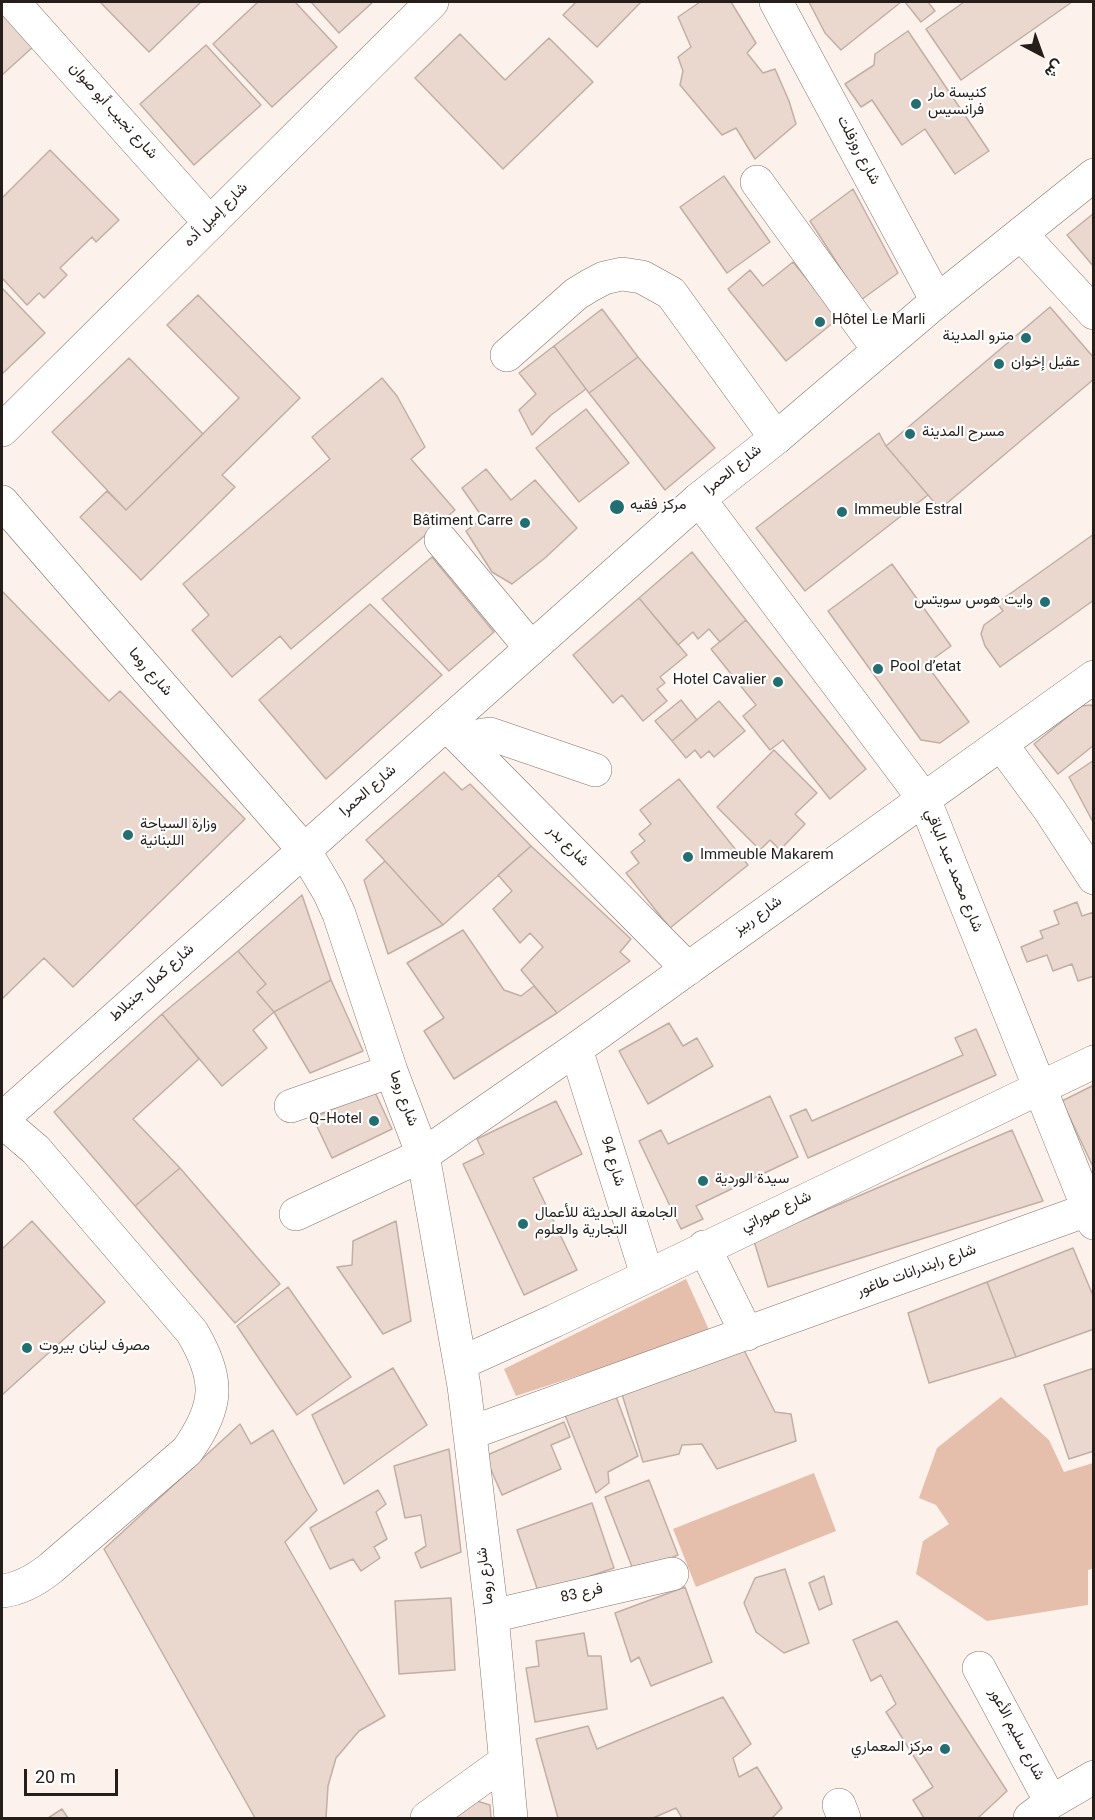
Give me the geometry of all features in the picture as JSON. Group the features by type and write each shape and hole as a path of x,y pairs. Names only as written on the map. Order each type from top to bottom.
{"street":[{"name":"شارع نجيب أبو صوان","path":"13,2 210,223"},
{"name":"شارع إميل أده","path":"2,430 432,2"},
{"name":"شارع روزفلت","path":"776,2 938,301"},
{"name":"شارع الحمرا","path":"304,850 456,734 531,648 699,499 1094,175"},
{"path":"757,182 879,350"},
{"path":"1021,234 1094,313"},
{"path":"507,355 576,294 604,278 622,274 642,277 671,293 776,438"},
{"name":"شارع محمد عبد الباقي","path":"699,499 924,799 1090,1217"},
{"name":"شارع روما","path":"2,502 304,850 339,914 391,1071 423,1155 461,1363 492,1616 511,1818"},
{"path":"441,540 531,648"},
{"name":"شارع ربيز","path":"296,1214 423,1155 576,1049 1094,677"},
{"path":"456,734 490,734 595,770"},
{"name":"شارع بدر","path":"456,734 688,969"},
{"path":"1001,744 1089,863"},
{"name":"شارع كمال جنبلاط","path":"2,1120 304,850"},
{"name":"شارع 94","path":"576,1049 647,1275"},
{"name":"شارع صوراتي","path":"461,1363 1094,1062"},
{"path":"291,1106 391,1071"},
{"path":"2,1120 36,1150 192,1332 205,1354 213,1393 209,1413 202,1430 187,1450 51,1568 22,1587 2,1591"},
{"name":"شارع رابندرانات طاغور","path":"470,1433 747,1334 1090,1217"},
{"path":"704,1247 747,1334"},
{"path":"452,1320 471,1336 496,1348"},
{"name":"فرع 83","path":"492,1616 672,1574"},
{"name":"شارع سليم الأعور","path":"979,1668 1041,1810"},
{"path":"427,1818 506,1761"},
{"path":"1041,1810 1094,1777"}],"shaded area":[{"path":"686,1279 710,1332 516,1396 504,1369"},
{"path":"1001,1397 1049,1440 1064,1472 1093,1463 1094,1568 1088,1570 1088,1605 987,1621 916,1574 923,1541 949,1524 936,1505 919,1498 937,1448"},
{"path":"814,1473 836,1531 696,1587 673,1529"}],"building":[{"path":"100,2 201,2 149,52"},
{"path":"258,2 295,2 337,47 272,107 213,44"},
{"path":"311,2 373,2 339,33"},
{"path":"576,2 641,2 597,47 563,15"},
{"path":"700,2 731,2 756,43 747,53 763,73 775,69 789,101 796,124 755,159 736,128 722,135 680,85 683,71 678,57 691,47 678,17"},
{"path":"809,2 901,2 841,50 825,33"},
{"path":"905,2 928,2 935,11 921,22"},
{"path":"964,2 1072,2 961,80 926,29"},
{"path":"2,11 34,46 2,75"},
{"name":"كنيسة مار فرانسيس","path":"908,31 989,151 955,174 925,129 902,145 872,100 861,107 845,84 874,65 875,54"},
{"path":"460,34 505,80 549,38 593,82 503,169 415,78"},
{"path":"206,45 261,105 194,165 140,104"},
{"path":"50,150 119,220 96,242 92,237 60,268 67,275 44,298 39,293 27,305 2,278 2,198"},
{"path":"724,176 770,242 727,273 680,207"},
{"path":"853,189 898,273 861,300 810,221"},
{"path":"1094,213 1094,267 1067,235"},
{"path":"793,262 839,318 786,361 728,289 750,270 763,286"},
{"path":"2,288 45,333 2,374"},
{"path":"198,295 300,398 222,475 235,487 141,580 80,517 107,491 126,510 239,398 167,325"},
{"path":"1050,307 1094,358 1094,379 940,509 886,446"},
{"path":"602,309 638,357 589,393 554,346"},
{"path":"554,346 586,389 551,415 532,435 519,410 536,394 519,373"},
{"path":"638,357 715,448 665,490 589,393"},
{"path":"129,358 203,434 126,510 52,432"},
{"path":"382,378 397,396 425,447 411,459 455,510 291,649 280,636 232,677 192,630 209,615 183,584 330,459 312,437"},
{"path":"586,409 629,463 579,502 536,448"},
{"name":"Immeuble Estral","path":"879,433 886,446 928,495 805,591 756,528"},
{"name":"Bâtiment Carre","path":"486,469 511,500 535,480 577,528 545,558 512,584 492,572 466,531 483,518 462,488"},
{"name":"وايت هوس سويتس","path":"1094,534 1094,600 1000,667 985,646 981,634 984,625 1003,611 997,603"},
{"path":"692,552 746,620 720,642 709,629 698,639 693,632 678,645 639,598"},
{"path":"432,557 494,632 449,671 382,599"},
{"path":"892,564 951,646 926,664 969,722 940,743 921,740 828,611"},
{"path":"2,591 109,701 120,691 245,819 73,987 44,958 2,999"},
{"path":"639,598 687,655 660,677 665,683 657,689 667,701 643,721 622,695 613,703 573,655"},
{"path":"370,604 442,675 326,779 259,700"},
{"path":"746,620 866,769 830,799 783,740 770,750 743,716 756,705 711,649"},
{"path":"681,700 697,720 672,741 655,721"},
{"path":"719,701 745,731 714,757 709,751 701,758 695,750 686,758 672,741"},
{"path":"1091,705 1094,708 1094,745 1058,774 1034,744 1081,706"},
{"path":"774,750 817,793 795,814 805,824 780,850 770,840 760,850 717,807"},
{"path":"1094,760 1094,824 1069,777"},
{"path":"444,772 462,790 470,784 531,846 443,925 366,840"},
{"name":"Immeuble Makarem","path":"679,779 748,865 670,928 626,873 639,863 631,852 645,841 639,834 651,824 640,810"},
{"path":"531,846 631,939 620,952 630,961 557,1013 521,970 543,947 530,933 520,943 493,909 512,891 498,875"},
{"path":"385,861 443,925 388,954 364,880"},
{"path":"302,895 331,980 274,1012 257,992 266,984 238,951"},
{"path":"1077,902 1082,916 1094,912 1094,976 1078,981 1072,964 1053,971 1047,955 1027,962 1021,947 1043,938 1040,931 1059,924 1054,911"},
{"path":"463,930 504,990 521,996 534,986 557,1013 454,1079 424,1031 444,1018 407,963"},
{"path":"238,951 266,984 257,992 274,1012 253,1030 267,1048 222,1086 162,1014"},
{"path":"331,980 363,1051 310,1073 274,1012"},
{"path":"162,1014 199,1059 133,1119 180,1168 135,1206 54,1112"},
{"path":"669,1023 683,1046 697,1038 713,1066 648,1104 619,1051"},
{"path":"976,1029 996,1075 808,1158 790,1116 806,1109 812,1121 963,1055 955,1038"},
{"path":"1094,1085 1094,1169 1062,1101"},
{"path":"374,1090 392,1129 332,1158 313,1118"},
{"name":"سيدة الوردية","path":"770,1096 798,1157 696,1206 703,1219 681,1229 639,1141 661,1130 668,1144"},
{"name":"الجامعة الحديثة للأعمال التجارية والعلوم","path":"556,1101 582,1154 533,1178 577,1270 524,1295 463,1164 484,1154 477,1139"},
{"path":"1012,1130 1043,1201 768,1287 754,1241"},
{"path":"180,1168 280,1284 235,1323 135,1206"},
{"name":"مصرف لبنان بيروت","path":"32,1221 105,1302 2,1395 2,1249"},
{"path":"396,1221 411,1321 383,1334 337,1267 352,1265 353,1241"},
{"path":"1073,1248 1094,1298 1094,1329 1016,1357 987,1282"},
{"path":"987,1282 1016,1357 929,1383 908,1313"},
{"path":"288,1287 351,1377 297,1415 237,1326"},
{"path":"744,1350 775,1412 791,1414 796,1441 717,1469 702,1444 682,1445 679,1454 643,1462 621,1391"},
{"path":"393,1368 427,1425 344,1484 312,1415"},
{"path":"1094,1368 1094,1451 1069,1459 1044,1385"},
{"path":"614,1391 638,1456 608,1472 609,1483 596,1493 563,1410"},
{"path":"564,1422 570,1437 551,1445 561,1469 502,1495 485,1456"},
{"path":"240,1424 251,1444 273,1430 317,1510 285,1542 385,1716 359,1731 336,1758 328,1786 326,1818 255,1818 104,1549"},
{"path":"449,1449 461,1552 421,1568 415,1553 426,1546 421,1515 405,1518 394,1466"},
{"path":"649,1480 678,1555 634,1572 605,1497"},
{"path":"378,1490 386,1504 376,1512 387,1539 374,1547 380,1558 361,1571 353,1559 330,1569 310,1528"},
{"path":"592,1503 614,1568 539,1594 517,1530"},
{"path":"785,1569 809,1643 784,1653 756,1632 744,1603 755,1578"},
{"path":"824,1576 832,1604 819,1610 809,1583"},
{"path":"685,1587 712,1662 651,1686 639,1657 631,1662 615,1613"},
{"path":"451,1598 455,1670 399,1674 395,1601"},
{"name":"مركز المعماري","path":"897,1621 1007,1791 978,1818 924,1818 913,1800 933,1787 886,1712 896,1704 881,1675 871,1681 853,1640"},
{"path":"584,1633 588,1656 601,1656 607,1709 535,1722 526,1668 539,1666 536,1641"},
{"path":"723,1697 751,1744 733,1758 739,1777 757,1767 782,1808 772,1818 682,1818 676,1808 653,1818 558,1818 536,1739 588,1726 597,1749"},
{"path":"467,1798 490,1805 491,1818 440,1818"},
{"path":"62,1809 68,1818 48,1818"}],"place":[{"name":"كنيسة مار فرانسيس","path":"916,104"},
{"name":"Hôtel Le Marli","path":"820,322"},
{"name":"مترو المدينة","path":"1026,338"},
{"name":"عقيل إخوان","path":"999,364"},
{"name":"مسرح المدينة","path":"910,434"},
{"name":"مركز فقيه","path":"617,507"},
{"name":"Immeuble Estral","path":"842,512"},
{"name":"Bâtiment Carre","path":"525,523"},
{"name":"وايت هوس سويتس","path":"1045,602"},
{"name":"Pool d’etat","path":"878,669"},
{"name":"Hotel Cavalier","path":"778,682"},
{"name":"وزارة السياحة اللبنانية","path":"128,835"},
{"name":"Immeuble Makarem","path":"688,857"},
{"name":"Q-Hotel","path":"374,1121"},
{"name":"سيدة الوردية","path":"703,1181"},
{"name":"الجامعة الحديثة للأعمال التجارية والعلوم","path":"523,1224"},
{"name":"مصرف لبنان بيروت","path":"27,1348"},
{"name":"مركز المعماري","path":"945,1749"}]}
